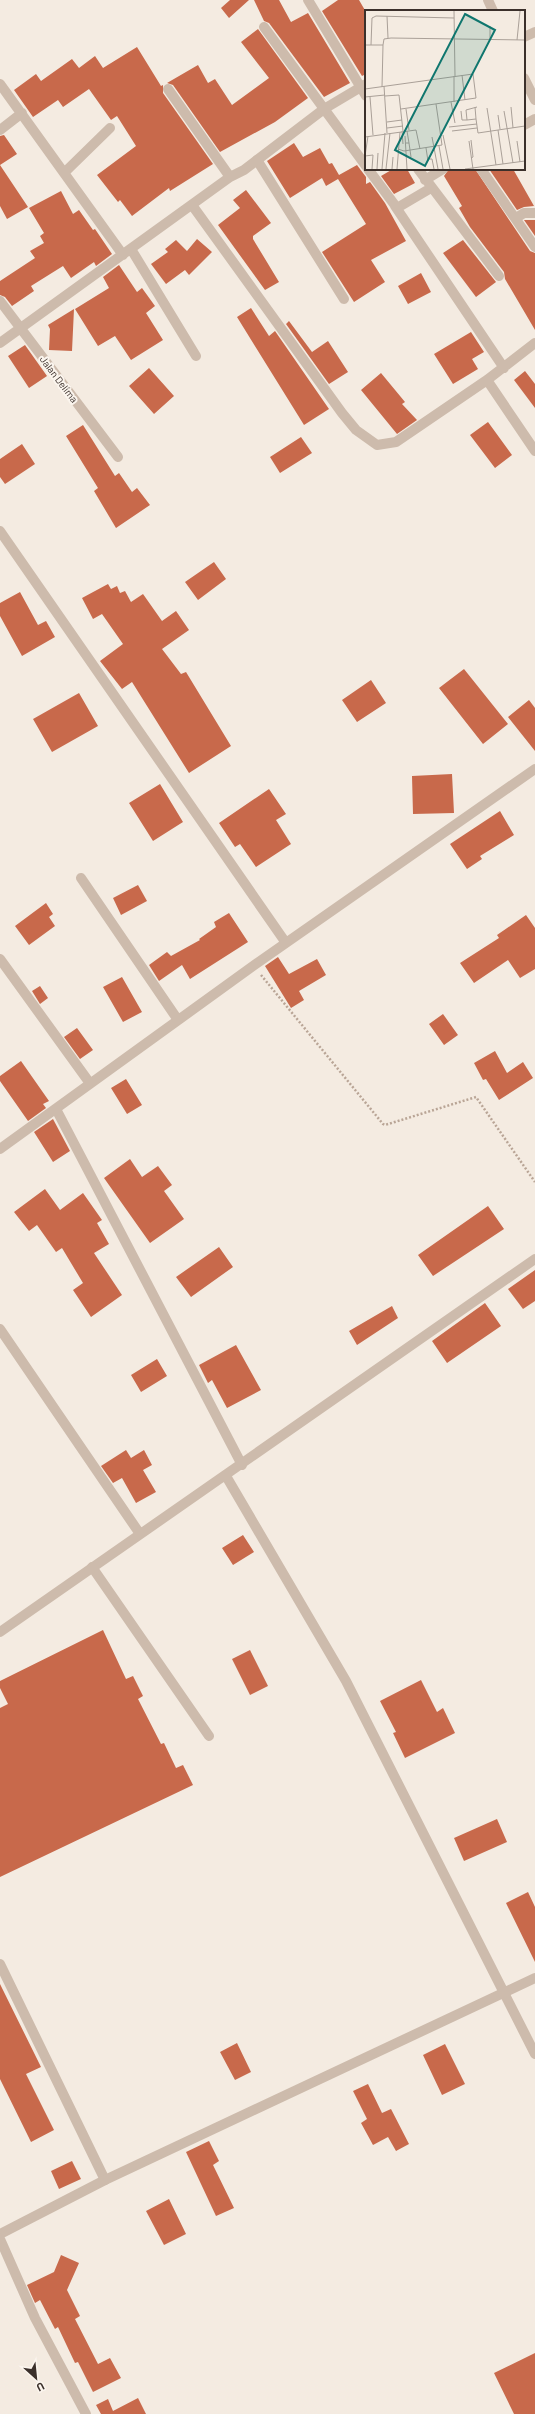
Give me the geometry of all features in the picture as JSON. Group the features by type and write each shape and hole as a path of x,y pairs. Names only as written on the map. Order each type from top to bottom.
{"street":[{"path":"0,343 20,327 230,177 257,160 324,109 364,90 308,0"},
{"path":"488,0 493,10"},
{"path":"264,27 365,165"},
{"path":"525,37 535,32"},
{"path":"525,80 535,100"},
{"path":"0,84 65,172 127,252 196,356"},
{"path":"168,89 230,177"},
{"path":"0,130 22,113"},
{"path":"525,124 535,119"},
{"path":"65,172 110,128"},
{"path":"257,160 344,299"},
{"path":"369,170 395,206 504,368"},
{"path":"419,170 499,276"},
{"path":"395,206 401,207 442,170"},
{"path":"482,170 535,247"},
{"path":"192,205 317,379 356,430 366,439 377,445 396,442 504,368 535,343"},
{"path":"516,218 524,213 535,213"},
{"name":"Jalan Delima","path":"0,301 118,458"},
{"path":"487,380 535,452"},
{"path":"0,531 286,944"},
{"path":"0,1149 56,1109 90,1082 253,966 535,769"},
{"path":"81,878 178,1020"},
{"path":"0,959 90,1082"},
{"path":"56,1109 242,1465"},
{"path":"0,1632 92,1566 242,1465 535,1259"},
{"path":"0,1329 140,1534"},
{"path":"226,1476 346,1681 535,2054"},
{"path":"92,1566 209,1736"},
{"path":"0,1964 105,2180"},
{"path":"0,2234 105,2180 504,1994 535,1978"},
{"path":"0,2239 35,2318 86,2414"}],"path":[{"path":"253,966 383,1124 385,1125 476,1097 535,1182"}],"building":[{"path":"230,0 249,0 229,18 221,8"},
{"path":"254,0 279,0 291,22 308,13 350,83 324,97 269,23 264,21"},
{"path":"338,0 359,0 365,10 365,74 362,76 322,11"},
{"path":"258,29 308,98 275,122 220,152 173,85 167,83 198,65 208,83 215,79 232,105 269,78 241,42"},
{"path":"137,47 161,86 163,85 163,93 213,164 170,191 169,188 132,216 120,200 118,202 97,175 136,146 117,116 111,120 89,89 63,107 58,100 33,117 14,90 36,74 41,81 72,59 79,68 95,56 103,68"},
{"path":"4,135 17,154 0,165 0,136"},
{"path":"294,143 303,157 320,148 329,164 332,163 339,175 357,165 366,177 366,184 370,182 385,203 406,241 371,260 385,282 354,302 322,252 366,224 338,179 326,186 322,178 290,198 267,161"},
{"path":"0,165 28,207 7,219 0,206"},
{"path":"391,170 408,170 415,183 394,194 381,176"},
{"path":"448,170 476,170 530,251 535,253 535,330 505,279 504,272 470,227 459,208 462,206 444,176"},
{"path":"490,170 514,170 534,206 524,207 517,210"},
{"path":"246,190 271,223 253,236 253,239 279,282 265,290 218,225 240,208 233,200"},
{"path":"61,191 73,214 79,210 93,230 95,229 112,254 96,266 94,262 71,278 63,266 31,286 34,291 12,306 5,297 0,295 0,281 35,258 30,251 44,243 40,236 44,233 29,208"},
{"path":"524,220 535,220 535,236"},
{"path":"197,239 212,252 189,275 185,270 166,284 151,264 168,252 165,249 176,240 187,251"},
{"path":"463,240 496,282 476,297 443,253"},
{"path":"119,265 137,292 142,288 155,306 146,313 163,340 131,360 115,336 98,346 75,309 109,288 103,277"},
{"path":"421,273 431,292 408,304 398,286"},
{"path":"251,308 269,336 275,331 329,409 304,425 237,317"},
{"path":"74,309 72,351 49,350 50,329 48,325"},
{"path":"289,321 312,352 328,341 348,372 329,384 286,324"},
{"path":"471,332 484,352 472,359 478,369 453,384 434,354"},
{"path":"25,345 47,376 29,388 8,356"},
{"path":"149,368 174,396 154,414 129,386"},
{"path":"525,371 535,384 535,408 514,380"},
{"path":"381,373 405,402 402,404 417,420 397,434 361,390"},
{"path":"488,422 512,455 495,468 470,435"},
{"path":"83,425 115,476 119,473 132,492 137,488 150,505 116,528 94,491 98,488 66,436"},
{"path":"301,437 312,453 280,473 270,457"},
{"path":"22,444 35,464 5,484 0,477 0,459"},
{"path":"214,562 226,579 198,600 185,582"},
{"path":"108,584 111,589 117,586 120,593 125,591 131,602 143,594 162,621 176,611 189,630 162,649 181,674 186,672 231,746 189,773 132,682 122,689 100,661 123,644 102,614 93,619 82,598"},
{"path":"20,592 38,625 46,621 55,637 22,656 0,616 0,603"},
{"path":"464,669 508,724 483,744 439,688"},
{"path":"371,680 386,703 357,722 342,700"},
{"path":"79,693 98,726 52,752 33,719"},
{"path":"529,700 535,708 535,751 508,717"},
{"path":"452,774 454,813 413,814 412,776"},
{"path":"160,784 183,822 153,841 129,803"},
{"path":"269,789 286,814 276,820 291,844 256,867 240,844 235,847 219,823"},
{"path":"500,811 514,835 480,856 482,859 467,869 450,844"},
{"path":"138,885 147,901 121,915 113,898"},
{"path":"46,903 53,914 49,917 55,926 29,945 15,926"},
{"path":"229,913 248,942 190,979 182,965 159,981 149,965 167,952 171,956 200,940 199,939 216,927 214,922"},
{"path":"526,915 535,928 535,969 520,978 508,960 474,983 460,963 499,938 497,935"},
{"path":"278,957 289,974 317,959 326,975 299,991 304,1000 291,1008 265,966"},
{"path":"122,977 142,1012 123,1022 103,987"},
{"path":"40,986 48,998 40,1004 32,991"},
{"path":"443,1014 458,1035 444,1045 429,1024"},
{"path":"77,1028 93,1050 80,1059 64,1037"},
{"path":"495,1051 507,1073 523,1062 533,1078 499,1100 486,1079 483,1080 474,1063"},
{"path":"21,1061 49,1101 43,1104 46,1108 28,1121 0,1081 0,1076"},
{"path":"126,1079 142,1105 127,1114 111,1088"},
{"path":"53,1119 70,1151 53,1162 34,1132"},
{"path":"130,1159 142,1177 158,1166 172,1185 164,1191 184,1219 150,1243 104,1178"},
{"path":"45,1189 60,1210 83,1193 102,1220 97,1223 109,1244 94,1253 122,1295 91,1317 73,1290 83,1283 62,1248 56,1252 37,1225 29,1231 14,1212"},
{"path":"488,1206 504,1229 433,1276 418,1255"},
{"path":"219,1247 233,1267 191,1297 176,1277"},
{"path":"535,1270 535,1301 523,1309 508,1289"},
{"path":"485,1303 501,1326 447,1363 432,1341"},
{"path":"392,1306 398,1318 357,1345 349,1331"},
{"path":"236,1345 261,1390 227,1408 212,1380 208,1383 199,1365"},
{"path":"157,1359 167,1376 141,1392 131,1375"},
{"path":"126,1450 131,1458 144,1450 152,1465 143,1470 156,1492 136,1503 122,1478 113,1483 101,1466"},
{"path":"243,1535 254,1552 233,1565 222,1548"},
{"path":"103,1630 126,1679 133,1676 143,1696 138,1699 161,1744 164,1743 176,1768 183,1765 193,1785 0,1877 0,1708 8,1704 0,1688 0,1681"},
{"path":"250,1650 268,1686 250,1695 232,1659"},
{"path":"421,1680 437,1712 443,1708 455,1733 405,1758 393,1733 396,1732 380,1701"},
{"path":"497,1819 507,1842 464,1861 454,1838"},
{"path":"528,1892 535,1907 535,1962 506,1903"},
{"path":"0,1984 41,2067 26,2074 54,2130 31,2142 0,2079"},
{"path":"237,2043 251,2072 235,2080 220,2052"},
{"path":"445,2044 465,2084 442,2095 423,2055"},
{"path":"368,2084 382,2113 391,2109 409,2144 396,2151 388,2137 373,2145 361,2123 367,2119 353,2091"},
{"path":"209,2141 219,2161 213,2165 234,2208 216,2216 186,2152"},
{"path":"72,2161 81,2179 59,2189 51,2171"},
{"path":"169,2199 186,2234 164,2245 146,2211"},
{"path":"61,2255 79,2263 67,2290 80,2316 75,2319 98,2364 110,2358 121,2378 93,2392 78,2362 75,2363 58,2327 55,2329 40,2300 35,2303 27,2285 54,2272"},
{"path":"535,2353 535,2414 514,2414 494,2373"},
{"path":"138,2398 146,2414 101,2414 96,2405 108,2399 113,2411"}]}
